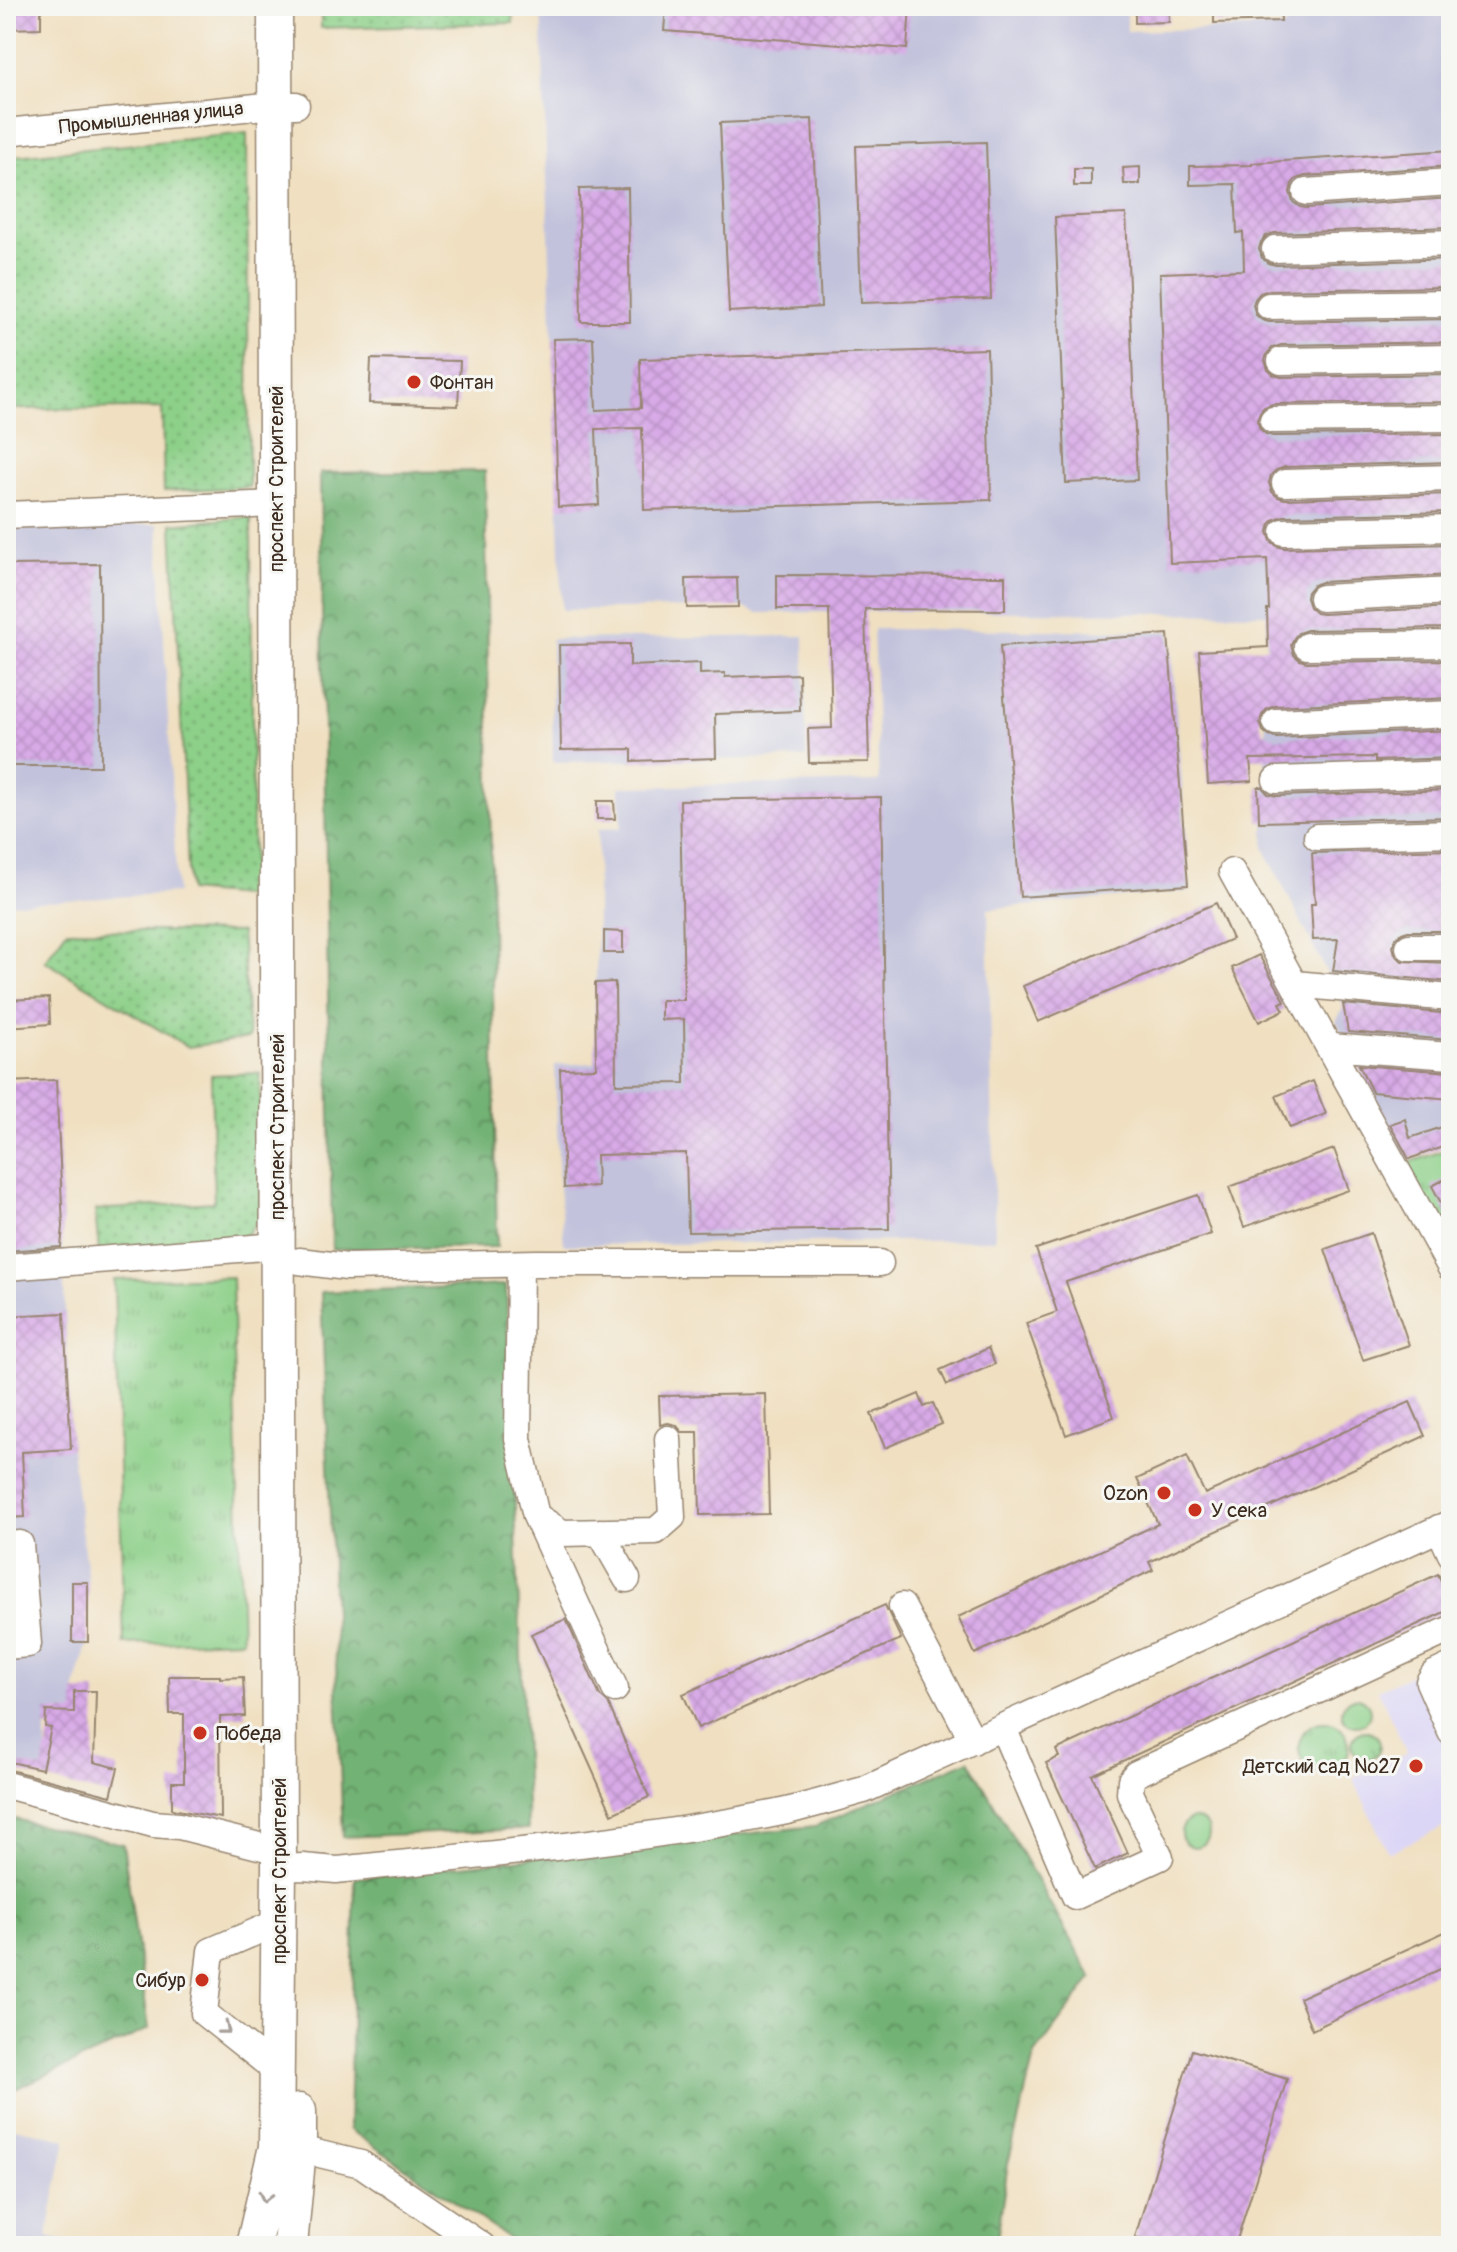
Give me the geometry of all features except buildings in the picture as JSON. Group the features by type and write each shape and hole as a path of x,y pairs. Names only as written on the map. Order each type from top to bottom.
{"main road":[{"name":"проспект Строителей","path":"253,2246 288,2148 277,2071 279,1922 300,1744 288,1253 285,105 275,6"},
{"name":"проспект Строителей","path":"285,105 296,6"},
{"name":"проспект Строителей","path":"287,1862 290,2246"}],"street":[{"name":"Промышленная улица","path":"6,132 285,105"},
{"path":"1306,192 1451,182"},
{"path":"1275,249 1451,243"},
{"path":"1269,306 1451,303"},
{"path":"1281,361 1451,358"},
{"path":"1273,420 1451,418"},
{"path":"1285,483 1451,478"},
{"path":"6,515 286,504"},
{"path":"1284,532 1451,528"},
{"path":"1322,598 1451,591"},
{"path":"1307,646 1451,644"},
{"path":"1276,722 1451,714"},
{"path":"1276,780 1451,774"},
{"path":"1317,837 1451,833"},
{"path":"1232,872 1451,1268"},
{"path":"1409,947 1451,947"},
{"path":"1294,984 1451,998"},
{"path":"1329,1047 1451,1056"},
{"path":"6,1267 288,1253 347,1267 880,1263"},
{"path":"520,1264 518,1439 536,1516 615,1689"},
{"path":"536,1516 562,1533 656,1531 672,1517 668,1439"},
{"path":"6,1785 153,1824 179,1826 287,1862 336,1870 556,1848 682,1831 785,1811 864,1790 1445,1525 1451,1554"},
{"path":"600,1532 627,1579"},
{"path":"6,1545 20,1544 28,1644 6,1646"},
{"path":"902,1606 973,1741"},
{"path":"1003,1728 1075,1896 1160,1857 1130,1793 1131,1780 1136,1774 1451,1629"},
{"path":"1451,1666 1434,1674 1429,1682 1451,1732"},
{"path":"277,2071 204,2013 211,1951 279,1922"},
{"path":"288,2148 361,2164 482,2246"}],"shaded area":[{"path":"541,6 1127,6 1127,31 1286,27 1285,6 1451,6 1451,1144 1400,1162 1379,1109 1336,1021 1344,1007 1264,848 1267,614 758,613 742,607 562,610"},
{"path":"158,524 177,893 6,904 6,529"},
{"path":"873,629 1170,631 1190,891 988,909 995,1240 564,1245 555,1065 595,1063 598,829 621,828 620,787 879,782"},
{"path":"804,636 806,758 553,762 551,639"},
{"path":"62,1242 71,1449 88,1582 88,1642 74,1691 74,1712 46,1711 46,1751 42,1769 6,1761 6,1244"},
{"name":"Детский сад №27","path":"1451,1656 1451,1823 1388,1853 1353,1778 1407,1753 1378,1690"},
{"path":"6,2126 66,2139 47,2237 84,2246 6,2246"}],"green space":[{"path":"321,6 512,6 513,23 321,28"},
{"path":"247,133 249,487 164,491 162,408 6,409 6,157"},
{"path":"485,471 497,1247 332,1249 320,473"},
{"path":"251,517 253,897 189,891 172,524"},
{"path":"67,930 241,932 249,1038 188,1047 45,961"},
{"path":"260,1073 261,1217 240,1243 99,1252 95,1210 214,1202 211,1075"},
{"path":"1451,1148 1451,1245 1405,1164"},
{"path":"232,1277 242,1640 124,1644 114,1280"},
{"path":"506,1285 528,1829 343,1837 321,1292"},
{"path":"1356,1698 1366,1702 1370,1712 1366,1722 1356,1726 1346,1722 1342,1712 1346,1702"},
{"path":"1324,1722 1342,1729 1349,1747 1342,1765 1324,1772 1306,1765 1299,1747 1306,1729"},
{"path":"1366,1731 1376,1735 1380,1745 1376,1755 1366,1759 1356,1755 1352,1745 1356,1735"},
{"path":"969,1760 1092,1978 1034,2056 1008,2164 996,2246 520,2246 349,2129 355,1878 815,1826"},
{"path":"6,1817 123,1844 149,2029 6,2093"},
{"path":"1195,1819 1205,1823 1209,1833 1205,1843 1195,1847 1185,1843 1181,1833 1185,1823"}],"place":[{"name":"Фонтан","path":"414,382"},
{"name":"Ozon","path":"1164,1493"},
{"name":"У сека","path":"1195,1510"},
{"name":"Победа","path":"200,1733"},
{"name":"Детский сад №27","path":"1416,1766"},
{"name":"Сибур","path":"202,1980"}]}
